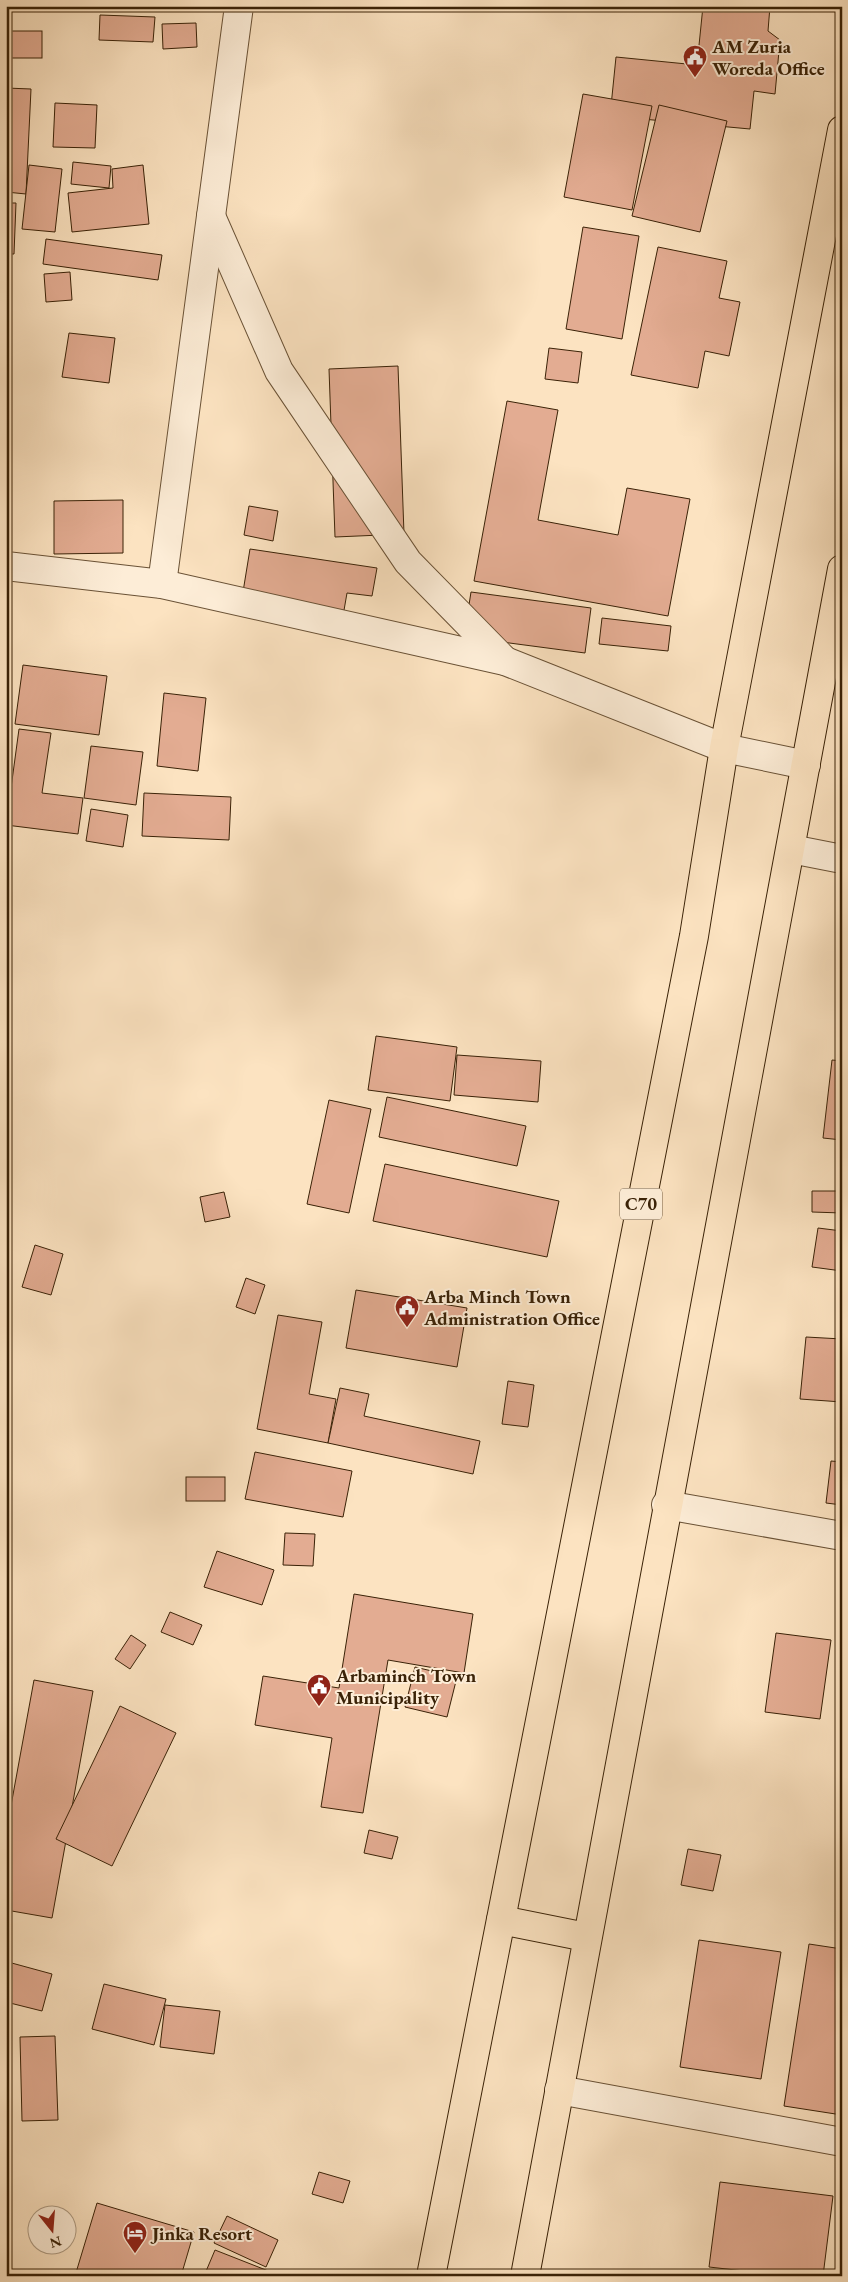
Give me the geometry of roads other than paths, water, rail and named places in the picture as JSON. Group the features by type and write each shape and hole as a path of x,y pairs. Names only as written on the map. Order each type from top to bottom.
{"highway":[{"name":"C70","path":"431,2276 694,936 724,748 842,130"},
{"path":"525,2276 666,1505 791,849 842,569"},
{"path":"501,1920 586,1937"}],"street":[{"path":"162,584 239,6"},
{"path":"211,216 279,371 408,562 506,661"},
{"path":"6,566 162,584 506,661 724,748 806,765"},
{"path":"791,849 842,859"},
{"path":"666,1505 842,1536"},
{"path":"558,2090 842,2142"}],"place":[{"name":"AM Zuria Woreda Office","path":"695,78"},
{"name":"Arba Minch Town Administration Office","path":"407,1328"},
{"name":"Arbaminch Town Municipality","path":"319,1707"},
{"name":"Jinka Resort","path":"135,2254"}]}
